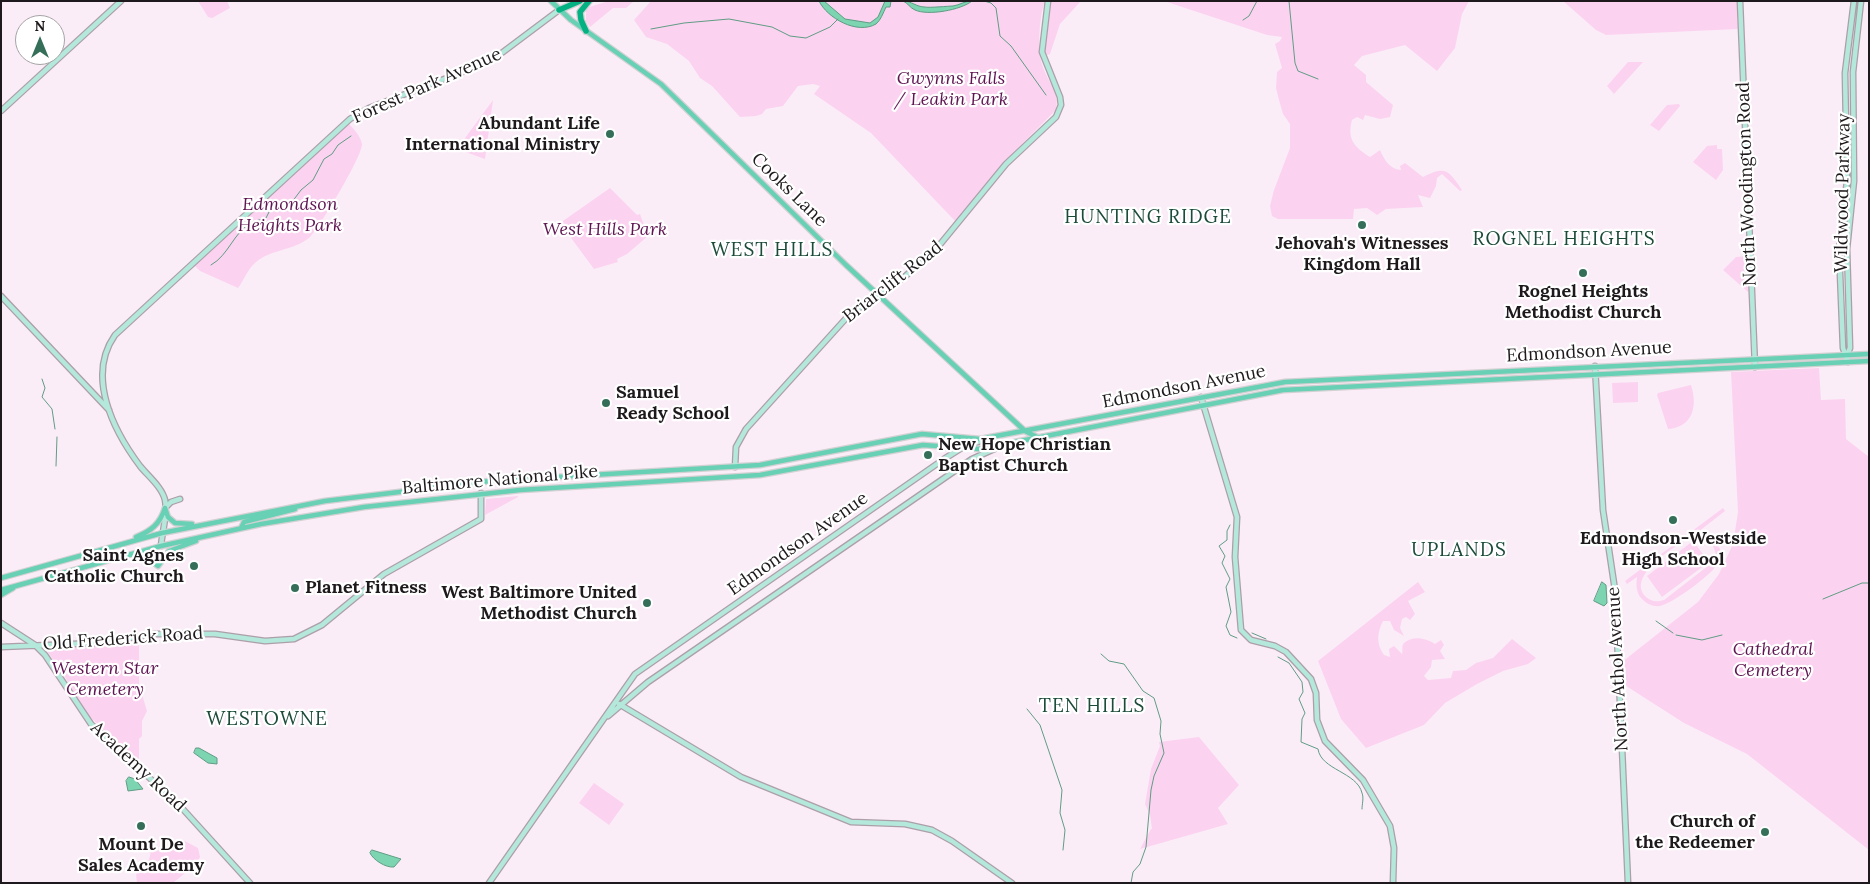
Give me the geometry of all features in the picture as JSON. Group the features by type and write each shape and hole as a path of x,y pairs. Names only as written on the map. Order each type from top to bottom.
{"highway":[{"path":"559,10 580,1"},
{"path":"586,31 580,12 589,1"}],"main road":[{"name":"Cooks Lane","path":"551,1 559,10 586,31 661,84 878,295 1025,431 1038,438"},
{"path":"556,1 559,10"},
{"name":"Edmondson Avenue","path":"989,438 1297,380 1869,354"},
{"name":"Edmondson Avenue","path":"1008,444 1283,390 1869,361"},
{"name":"Baltimore National Pike","path":"1,577 162,534 325,501 490,481 736,467 780,462 922,434 973,440 989,438"},
{"name":"Baltimore National Pike","path":"1,590 115,557 161,546 241,528 364,507 481,493 751,476 923,445 960,449 1008,444"},
{"path":"241,528 244,522 325,501"},
{"path":"165,508 168,517 175,524 206,524"},
{"path":"112,546 150,530 162,518 165,508"},
{"path":"115,557 144,556 158,566 166,553 173,548 231,530"},
{"path":"1,595 26,582"}],"street":[{"path":"1,111 120,1"},
{"name":"Briarclift Road","path":"736,467 736,448 746,429 840,323 903,278 933,253 946,240 1006,164 1054,120 1059,111 1061,100 1042,52 1048,1"},
{"name":"North Woodington Road","path":"1740,1 1755,366"},
{"name":"Wildwood Parkway","path":"1848,362 1843,348 1839,249 1847,181 1845,73 1854,1"},
{"name":"Wildwood Parkway","path":"1847,355 1850,348 1847,249 1854,174 1853,72 1861,1"},
{"name":"Forest Park Avenue","path":"110,411 104,394 102,370 107,349 118,331 335,130 369,108 491,61 559,10"},
{"path":"1,296 110,411 132,455 162,492 165,508 161,546"},
{"name":"North Athol Avenue","path":"1596,366 1603,510 1614,590 1628,883"},
{"path":"1201,397 1237,517 1235,557 1242,630 1251,640 1280,648 1307,674 1316,693 1317,720 1325,741 1358,774 1390,826 1394,848 1393,883"},
{"name":"Edmondson Avenue","path":"489,883 604,721 627,683 640,670 960,449 989,438"},
{"name":"Edmondson Avenue","path":"604,721 648,682 972,459 1008,444"},
{"name":"Old Frederick Road","path":"1,647 97,643 155,634 215,634 265,641 282,641 301,636 322,626 384,574 481,519 481,493"},
{"path":"165,508 171,502 180,499"},
{"name":"Academy Road","path":"1,623 35,645 55,667 76,705 91,724 174,800 250,883"},
{"path":"615,701 728,770 851,822 906,824 932,830 952,841 1012,883"}],"green space":[{"path":"198,1 227,1 230,8 212,18 208,17"},
{"path":"609,1 634,1 626,8 613,8 590,27 586,21 586,8"},
{"name":"Gwynns Falls / Leakin Park","path":"651,1 1045,1 1040,25 1039,43 1043,67 1055,93 1056,110 1004,162 956,222 871,133 814,94 820,86 813,84 798,86 783,106 766,109 762,114 756,116 740,117 712,86 700,78 689,61 667,44 646,37 634,20"},
{"name":"Gwynns Falls / Leakin Park","path":"1050,1 1081,1 1060,24 1050,54 1047,55 1045,52"},
{"path":"1164,1 1469,1 1462,14 1455,48 1437,71 1405,45 1362,56 1354,65 1366,75 1366,82 1393,105 1390,117 1380,119 1365,115 1363,120 1357,117 1352,120 1350,132 1356,146 1370,157 1380,150 1385,160 1393,168 1401,170 1400,166 1405,163 1423,177 1437,171 1446,172 1454,178 1462,190 1460,191 1442,174 1437,178 1436,186 1430,198 1418,195 1423,207 1386,209 1377,215 1367,208 1354,209 1353,219 1278,219 1272,216 1270,206 1274,190 1290,148 1290,124 1283,114 1276,88 1277,72 1282,68 1275,44 1282,37 1267,35"},
{"path":"1563,1 1737,1 1738,29 1606,35 1596,30"},
{"path":"1628,62 1643,62 1614,94 1607,86"},
{"path":"493,100 485,159 457,149"},
{"path":"1679,104 1680,106 1659,131 1650,125 1667,105"},
{"name":"Edmondson Heights Park","path":"349,124 360,139 362,144 360,151 340,191 310,237 297,245 261,258 250,269 238,288 200,271 195,266 197,262"},
{"path":"1717,145 1717,149 1722,149 1723,170 1716,180 1693,162 1707,146"},
{"name":"West Hills Park","path":"610,188 637,215 640,214 648,236 627,254 617,259 618,262 594,269 560,223"},
{"path":"1747,256 1748,292 1723,270 1736,257"},
{"name":"Cathedral Cemetery","path":"1819,368 1821,400 1845,399 1846,439 1869,457 1869,850 1747,754 1684,723 1623,684 1622,662 1698,602 1719,574 1733,544 1738,512 1731,372"},
{"path":"1638,382 1638,402 1613,403 1612,383"},
{"path":"1691,385 1694,400 1692,414 1683,424 1668,429 1658,393"},
{"path":"518,497 485,515 486,499"},
{"path":"1723,508 1725,511 1698,532 1712,537 1720,549 1718,563 1713,570 1691,588 1666,604 1655,606 1648,604 1640,597 1637,589 1637,577 1627,584 1625,581","holes":["1692,537 1701,537 1712,543 1716,554 1713,562 1664,600 1655,601 1646,597 1641,589 1642,580 1655,562"]},
{"path":"1693,541 1709,562 1662,597 1647,576"},
{"path":"1418,582 1425,592 1408,601 1415,614 1410,620 1406,617 1402,619 1400,628 1404,636 1394,630 1390,621 1383,621 1378,638 1384,655 1390,657 1389,649 1394,646 1402,654 1403,644 1407,640 1415,638 1424,639 1435,644 1441,640 1444,645 1440,651 1445,659 1432,660 1431,667 1424,676 1428,680 1451,678 1453,671 1466,670 1476,663 1493,658 1512,639 1536,658 1528,664 1503,671 1445,703 1424,725 1366,748 1341,719 1318,661"},
{"name":"Western Star Cemetery","path":"139,640 139,691 141,691 147,711 142,721 142,736 139,739 139,764 86,713 45,648"},
{"path":"1199,737 1239,785 1218,808 1228,824 1140,849 1152,829 1150,815 1145,804 1151,769 1160,746 1159,742"},
{"path":"594,783 624,804 609,825 579,803"},
{"path":"181,839 198,848 200,857 196,864 173,883 137,883 136,874 148,864 151,851 165,850"}],"shaded area":[{"path":"819,1 824,1 845,19 870,23 878,17 885,1 891,1 890,7 886,7 876,24 860,27 843,23 836,19"},
{"path":"903,1 922,7 930,7 953,6 972,1 953,9 921,12"},
{"path":"1602,582 1606,585 1607,603 1604,606 1594,601"},
{"path":"196,748 217,758 217,764 208,763 194,753"},
{"path":"129,777 135,779 143,789 128,791 126,781"},
{"path":"372,850 401,859 394,867 387,866 374,858 370,853"}],"waterway":[{"path":"984,1 991,3 996,8 1000,36 1011,46 1046,95"},
{"path":"1243,20 1249,16 1257,1"},
{"path":"1289,1 1295,63 1298,71 1318,79"},
{"path":"651,29 684,23 729,19 772,27 790,36 806,38 830,27 838,19"},
{"path":"211,265 222,256 245,227 266,218 270,210 280,210 289,206 301,190 313,180 324,159 332,154 338,145 351,136"},
{"path":"42,379 45,388 42,397 52,409 55,429"},
{"path":"56,466 57,437"},
{"path":"1230,525 1227,531 1227,540 1219,546 1225,556 1222,563 1230,579 1226,587 1231,612 1226,626 1230,635 1237,638"},
{"path":"1823,599 1862,583 1869,583"},
{"path":"1656,621 1673,633"},
{"path":"1252,633 1266,639"},
{"path":"1676,635 1702,640 1722,635"},
{"path":"1101,654 1109,661 1124,664 1143,691 1154,698 1161,721 1160,734 1164,753 1154,776 1151,790 1146,847 1140,864 1133,872 1131,883"},
{"path":"1278,657 1289,663 1302,682 1303,692 1299,699 1305,713 1302,719 1301,742 1318,749 1325,762 1347,775 1359,786 1363,795 1362,809"},
{"path":"1027,709 1040,725 1062,790 1060,813 1065,830 1063,850"}],"place":[{"name":"Abundant Life International Ministry","path":"610,134"},
{"name":"Jehovah's Witnesses Kingdom Hall","path":"1362,225"},
{"name":"Rognel Heights Methodist Church","path":"1583,273"},
{"name":"Samuel Ready School","path":"606,403"},
{"name":"New Hope Christian Baptist Church","path":"928,455"},
{"name":"Edmondson-Westside High School","path":"1673,520"},
{"name":"Saint Agnes Catholic Church","path":"194,566"},
{"name":"Planet Fitness","path":"295,588"},
{"name":"West Baltimore United Methodist Church","path":"647,603"},
{"name":"Mount De Sales Academy","path":"141,826"},
{"name":"Church of the Redeemer","path":"1765,832"}],"district":[{"name":"HUNTING RIDGE","path":"1148,218"},
{"name":"ROGNEL HEIGHTS","path":"1564,240"},
{"name":"WEST HILLS","path":"772,251"},
{"name":"UPLANDS","path":"1459,551"},
{"name":"TEN HILLS","path":"1092,707"},
{"name":"WESTOWNE","path":"267,720"}]}
